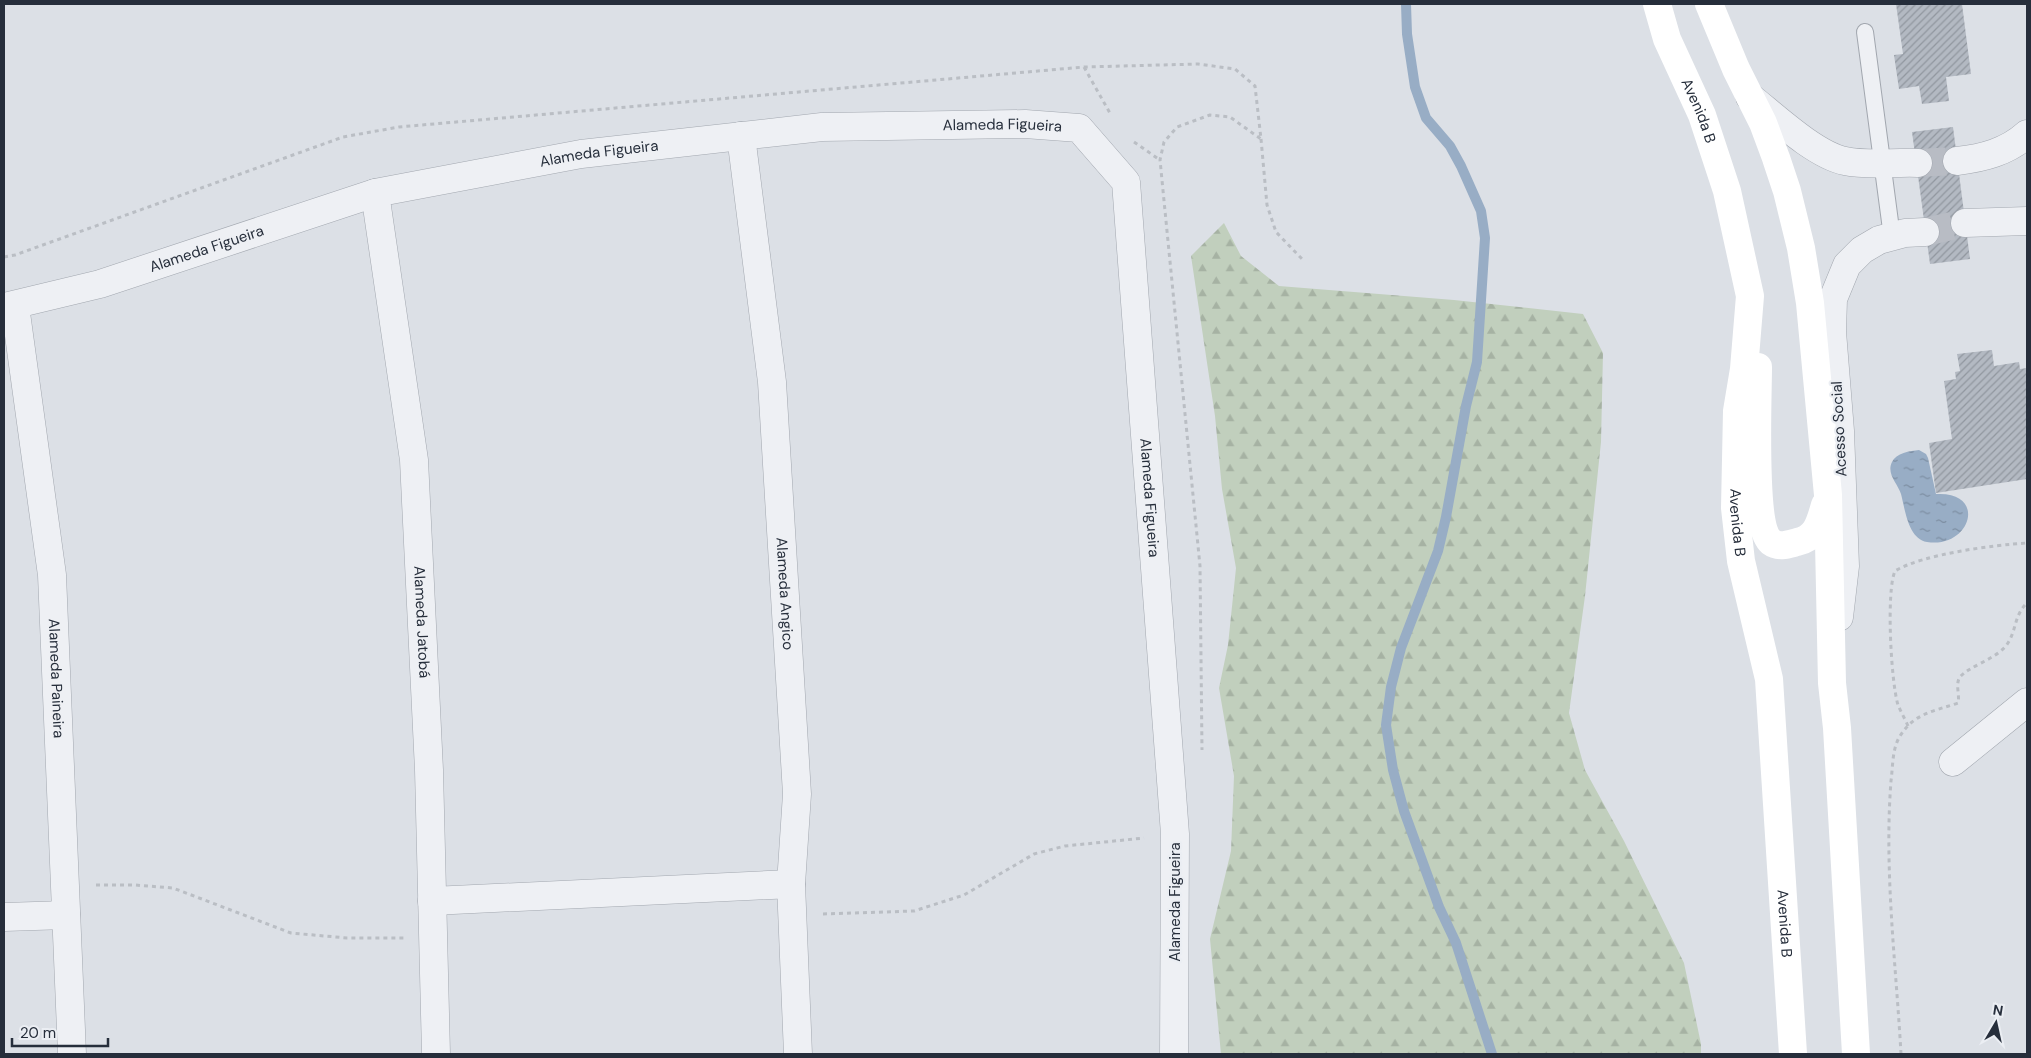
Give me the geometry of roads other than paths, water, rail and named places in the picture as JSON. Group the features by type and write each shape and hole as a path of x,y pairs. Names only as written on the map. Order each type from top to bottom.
{"street":[{"name":"Avenida B","path":"1657,4 1667,39 1702,115 1727,191 1750,296 1744,369 1737,411 1735,508 1741,561 1769,679 1792,1054"},
{"path":"1709,4 1776,158 1801,248 1810,303 1828,495 1832,683 1837,728 1856,1054"},
{"path":"1750,97 1807,142 1831,157 1859,164 1882,162 1918,163"},
{"name":"Alameda Figueira","path":"9,307 100,284 375,193 581,154 822,127 1025,124 1079,128 1126,182 1175,834 1174,1054"},
{"path":"1957,161 1994,153 2011,147 2027,134"},
{"name":"Alameda Angico","path":"741,136 772,382 797,794 791,884 798,1054"},
{"name":"Alameda Jatobá","path":"375,193 414,460 429,770 436,1054"},
{"path":"1966,224 2027,221"},
{"name":"Acesso Social","path":"1832,683 1845,566 1840,432 1832,332 1833,299 1847,265 1862,250 1879,240 1926,232"},
{"path":"1750,296 1758,360 1759,497 1765,533 1771,541 1783,545 1808,539 1814,533 1820,523 1828,495 1840,432"},
{"name":"Alameda Paineira","path":"9,307 52,575 72,1054"},
{"path":"1954,762 2027,702"},
{"path":"432,902 791,884"},
{"path":"4,917 66,915"}],"lane":[{"path":"1864,32 1892,237"}],"water":[{"path":"1919,450 1926,454 1928,458 1936,494 1952,495 1963,501 1968,510 1968,520 1963,529 1954,537 1942,542 1927,542 1915,535 1908,522 1901,494 1890,471 1892,462 1897,456"}],"waterway":[{"path":"1406,4 1407,34 1415,87 1426,118 1450,146 1461,166 1481,211 1485,238 1477,362 1466,406 1446,517 1438,551 1401,648 1391,687 1386,725 1393,770 1404,811 1439,907 1456,943 1492,1054"}],"tunnel":[{"path":"1918,163 1957,161"},
{"path":"1925,232 1965,223"}]}
